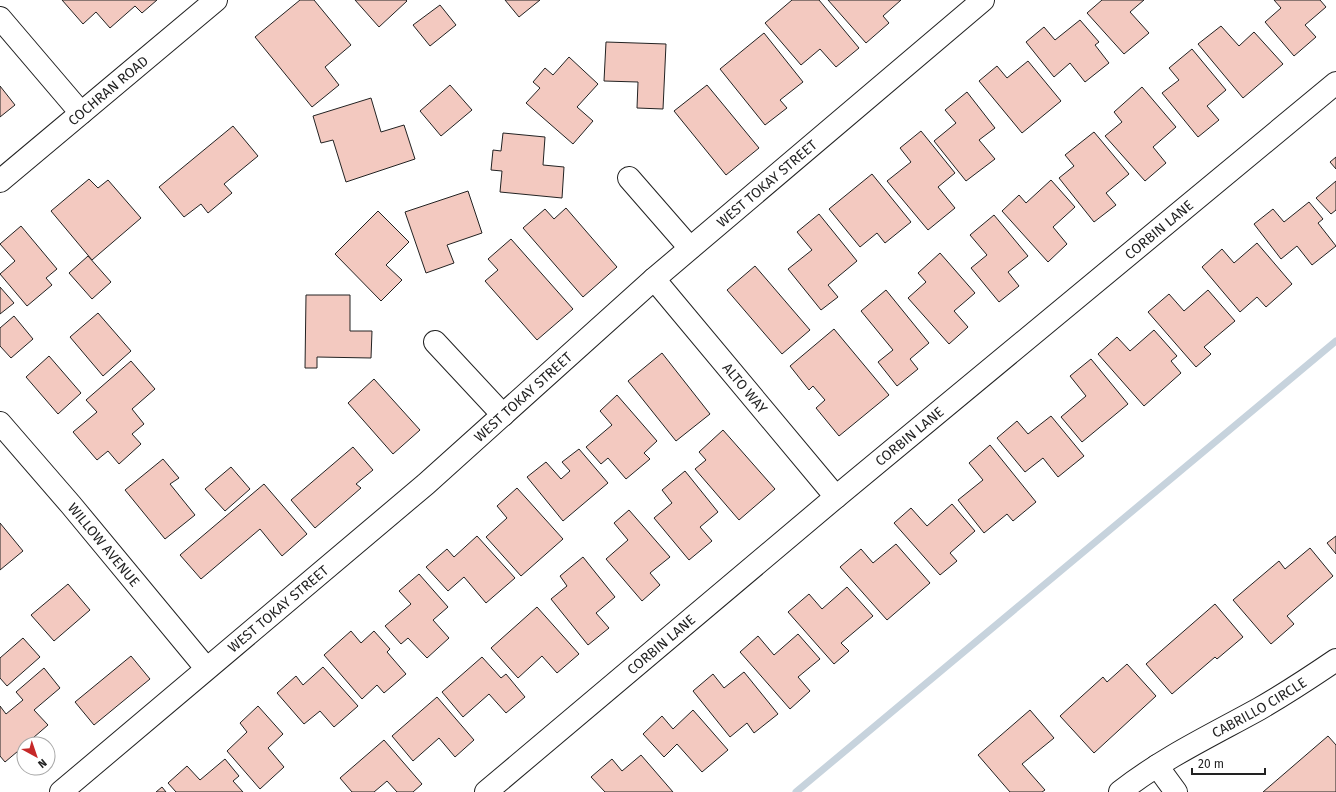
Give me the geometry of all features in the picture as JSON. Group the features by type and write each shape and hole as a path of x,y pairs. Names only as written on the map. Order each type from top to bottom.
{"street":[{"name":"COCHRAN ROAD","path":"0,181 216,0"},
{"name":"WEST TOKAY STREET","path":"61,792 206,668 426,484 654,279 983,0"},
{"path":"0,18 81,113"},
{"name":"CORBIN LANE","path":"486,792 836,498 1336,83"},
{"path":"629,178 690,248"},
{"name":"ALTO WAY","path":"654,279 836,498"},
{"path":"435,342 503,415"},
{"name":"WILLOW AVENUE","path":"0,423 71,505 206,668"},
{"name":"CABRILLO CIRCLE","path":"1120,792 1182,750 1260,708 1336,660"},
{"path":"1157,766 1176,792"}],"building":[{"path":"62,0 157,0 142,13 135,6 110,28 96,12 83,24"},
{"path":"300,0 314,0 351,45 325,67 339,85 312,107 255,37"},
{"path":"355,0 406,0 407,1 379,27"},
{"path":"505,0 540,0 519,17"},
{"path":"792,0 819,0 859,48 836,67 820,49 801,65 765,23"},
{"path":"828,0 901,0 883,16 889,23 866,43"},
{"path":"1102,0 1144,0 1130,12 1149,33 1124,54 1087,13"},
{"path":"1274,0 1320,0 1326,7 1305,25 1316,37 1294,56 1265,22 1281,8"},
{"path":"440,5 456,25 430,46 413,25"},
{"path":"1080,20 1099,42 1095,45 1109,63 1085,82 1070,63 1054,77 1026,42 1044,27 1055,40"},
{"path":"1221,26 1239,46 1254,32 1283,64 1243,98 1198,44"},
{"path":"764,33 803,82 780,100 787,108 765,125 720,69"},
{"path":"606,42 666,44 663,109 637,108 638,82 604,81"},
{"path":"1192,49 1226,90 1207,106 1219,120 1198,137 1162,93 1179,80 1169,68"},
{"path":"569,57 598,84 577,107 593,121 573,144 526,103 540,88 533,82 545,68 553,75"},
{"path":"1028,61 1061,101 1022,133 979,81 997,66 1007,78"},
{"path":"450,85 472,110 441,136 420,111"},
{"path":"707,85 759,148 726,175 674,111"},
{"path":"0,86 15,105 0,117"},
{"path":"1142,87 1176,127 1153,147 1166,163 1145,181 1105,136 1122,122 1114,112"},
{"path":"967,92 995,128 979,140 995,159 966,181 934,141 956,123 945,110"},
{"path":"371,98 381,132 404,125 415,159 346,182 333,140 321,143 313,116"},
{"path":"233,126 258,156 224,184 232,193 208,213 201,204 184,217 159,187"},
{"path":"921,131 955,173 938,187 955,208 928,230 887,181 911,162 900,148"},
{"path":"1094,132 1129,174 1106,193 1116,205 1094,222 1059,178 1074,166 1065,155"},
{"path":"503,133 545,137 543,165 564,167 562,198 500,192 502,171 491,170 493,150 501,151"},
{"path":"1336,157 1336,169 1330,162"},
{"path":"872,174 911,222 885,243 877,233 860,247 829,209"},
{"path":"89,179 98,188 108,180 141,218 92,260 51,211"},
{"path":"1051,180 1075,207 1053,227 1067,244 1048,262 1002,211 1019,195 1026,203"},
{"path":"1336,181 1336,210 1331,214 1316,198"},
{"path":"468,191 482,233 447,245 454,263 426,273 405,212"},
{"path":"1309,202 1323,219 1318,223 1336,246 1312,265 1297,246 1281,259 1254,224 1273,209 1284,222"},
{"path":"566,208 617,267 583,297 523,228 545,209 554,219"},
{"path":"378,211 409,242 386,265 402,280 381,301 335,254"},
{"path":"819,214 857,261 828,285 838,297 821,310 788,269 812,250 797,232"},
{"path":"994,215 1028,256 1008,272 1019,286 999,302 971,268 987,255 970,235"},
{"path":"21,226 57,269 46,278 52,285 27,306 0,274 15,261 0,244"},
{"path":"511,239 573,309 537,340 485,281 498,270 488,259"},
{"path":"1257,243 1292,284 1266,307 1257,297 1240,312 1202,267 1222,249 1234,263"},
{"path":"940,253 975,293 954,311 968,327 949,344 908,298 926,282 918,273"},
{"path":"88,256 111,282 92,299 69,273"},
{"path":"755,266 810,330 782,354 727,290"},
{"path":"0,287 14,303 0,314"},
{"path":"886,290 929,343 910,359 918,369 897,386 878,362 893,350 861,311"},
{"path":"1208,290 1235,321 1204,347 1211,354 1196,367 1148,312 1169,294 1184,311"},
{"path":"306,295 350,295 350,331 372,331 371,358 317,357 317,368 305,368"},
{"path":"98,313 131,351 103,376 70,337"},
{"path":"14,316 33,339 11,358 0,346 0,328"},
{"path":"834,329 889,395 839,436 816,408 825,400 813,386 809,390 790,366"},
{"path":"1154,330 1177,356 1171,361 1181,373 1144,406 1098,354 1117,337 1130,351"},
{"path":"662,353 710,414 676,441 628,381"},
{"path":"49,356 81,393 58,414 26,377"},
{"path":"1091,359 1128,404 1082,442 1061,417 1086,396 1070,376"},
{"path":"131,361 155,389 132,409 144,424 132,434 141,444 119,464 108,451 97,460 73,432 97,412 86,400"},
{"path":"374,379 420,430 393,454 348,403"},
{"path":"617,395 657,441 644,453 650,459 626,479 608,458 601,464 586,447 612,425 600,411"},
{"path":"1051,416 1084,456 1058,477 1043,458 1025,472 997,438 1017,421 1028,434"},
{"path":"723,430 775,489 739,520 695,469 706,460 699,452"},
{"path":"990,445 1036,502 1013,521 1007,514 984,533 958,500 983,480 969,463"},
{"path":"353,447 373,470 356,484 361,488 315,528 291,500"},
{"path":"579,449 608,483 563,521 527,477 546,462 561,479 570,471 562,462"},
{"path":"163,459 179,478 170,484 195,515 165,539 125,490"},
{"path":"231,467 250,489 225,511 205,489"},
{"path":"685,471 718,512 700,527 712,541 689,560 654,518 672,503 662,490"},
{"path":"264,484 307,534 282,556 260,529 201,579 180,555"},
{"path":"517,488 563,539 521,576 486,537 507,518 497,506"},
{"path":"952,504 975,531 950,553 957,561 940,575 894,523 911,508 927,526"},
{"path":"629,510 670,557 650,573 660,585 642,601 606,559 628,540 614,523"},
{"path":"0,523 23,551 0,570"},
{"path":"477,536 515,578 486,603 464,577 448,591 426,567 447,549 454,557"},
{"path":"1336,536 1336,554 1327,543"},
{"path":"896,544 930,583 887,620 840,567 861,549 873,563"},
{"path":"1310,548 1333,576 1287,616 1294,624 1271,644 1233,600 1279,561 1285,569"},
{"path":"583,557 615,597 596,613 609,628 588,645 551,599 567,586 560,576"},
{"path":"419,574 448,607 433,620 449,638 427,658 408,638 401,644 385,626 411,604 399,591"},
{"path":"68,584 90,610 54,641 31,615"},
{"path":"847,587 873,616 841,643 849,651 834,664 788,612 809,594 822,609"},
{"path":"1215,604 1243,637 1217,659 1215,657 1172,694 1146,664"},
{"path":"537,607 579,654 557,673 542,656 518,678 491,648"},
{"path":"351,631 361,643 374,631 390,649 387,652 406,674 384,693 377,685 362,699 324,655"},
{"path":"798,634 820,659 798,677 810,691 790,709 740,652 758,636 774,655"},
{"path":"23,638 40,657 7,686 0,678 0,658"},
{"path":"131,656 150,679 94,725 75,702"},
{"path":"482,657 501,678 506,674 525,697 506,713 489,694 463,717 442,692"},
{"path":"1127,664 1156,696 1094,753 1060,716 1103,677 1107,682"},
{"path":"323,667 358,706 334,727 320,711 304,724 277,693 296,676 303,685"},
{"path":"44,668 60,688 34,710 48,725 35,736 16,736 16,753 5,762 0,756 0,706 6,714 23,700 16,692"},
{"path":"744,672 778,714 754,733 747,723 730,737 693,691 713,674 724,688"},
{"path":"437,697 474,740 455,757 439,738 413,761 392,736"},
{"path":"258,706 283,734 268,748 284,767 260,789 227,751 247,732 240,723"},
{"path":"693,710 728,750 702,772 677,744 664,757 643,734 662,716 673,729"},
{"path":"1030,710 1054,738 1022,764 1045,790 1042,792 1010,792 978,755"},
{"path":"1328,736 1336,745 1336,792 1263,792"},
{"path":"384,740 422,784 413,792 397,792 387,781 374,792 352,792 340,778"},
{"path":"641,755 673,792 605,792 591,777 612,759 622,771"},
{"path":"225,759 239,776 233,781 243,792 176,792 168,783 187,766 200,780"},
{"path":"162,787 166,792 156,792"}],"waterway":[{"path":"796,792 1336,341"}]}
